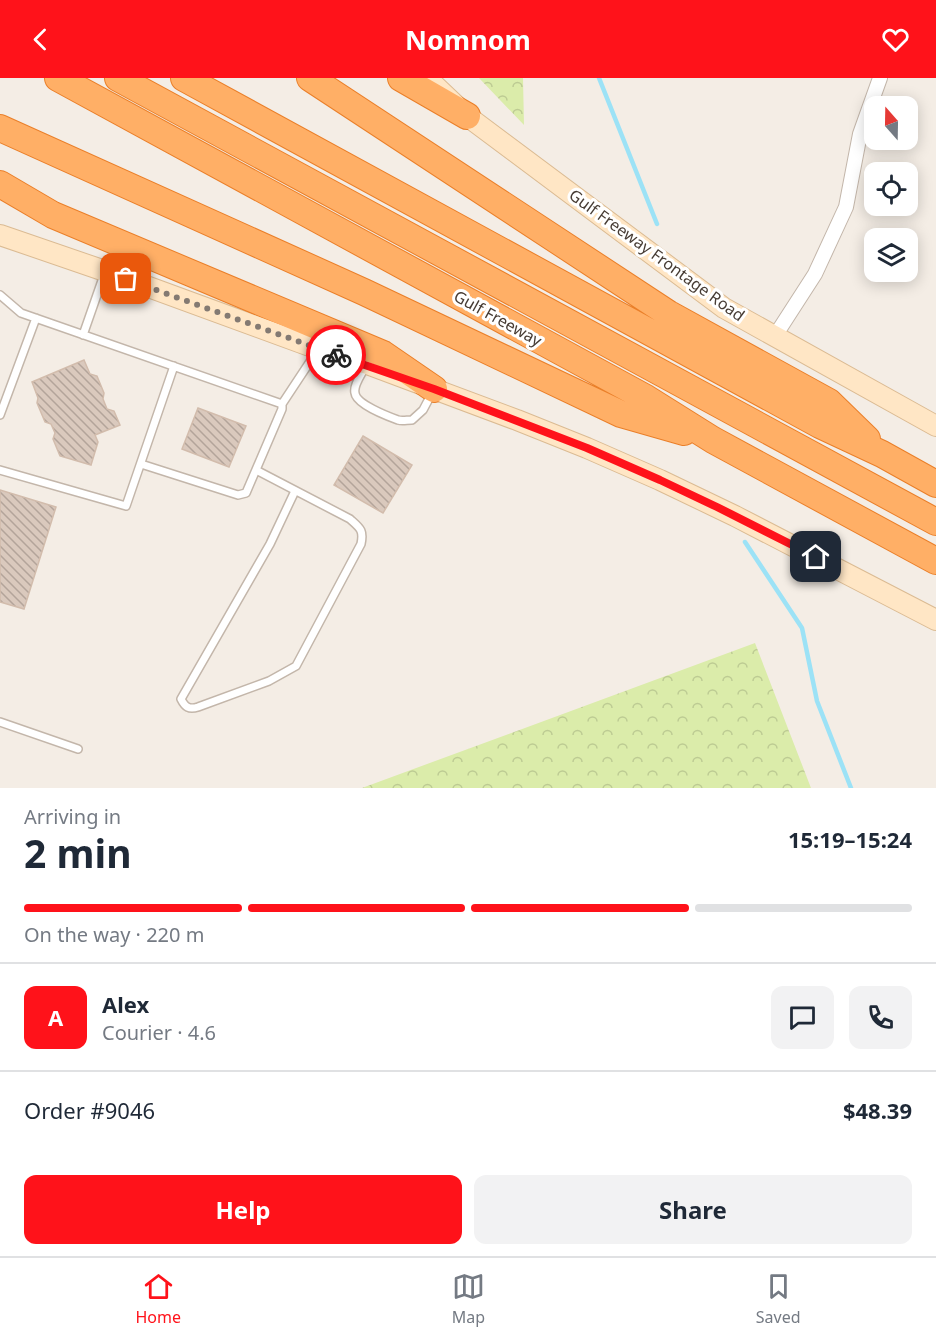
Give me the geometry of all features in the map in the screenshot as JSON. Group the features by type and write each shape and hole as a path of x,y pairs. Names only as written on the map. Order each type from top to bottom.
{"highway":[{"name":"Gulf Freeway","path":"58,78 646,398 713,440 936,561"},
{"name":"Gulf Freeway","path":"118,78 936,522"},
{"path":"184,78 820,425 882,454 936,484"},
{"path":"310,78 669,314 829,402 882,454"},
{"path":"401,78 467,116"},
{"path":"0,128 364,292 621,414 713,440"},
{"path":"0,184 53,215 383,354 434,389"}],"main road":[{"name":"Gulf Freeway Frontage Road","path":"427,78 467,116 724,308 936,426"},
{"path":"1,237 105,271 318,349 367,364 577,444 735,516 936,620"}],"street":[{"path":"775,336 815,273 846,207 860,134 880,78"}],"lane":[{"path":"83,335 105,271"},
{"path":"0,295 21,313 282,404"},
{"path":"0,415 3,396 36,318"},
{"path":"141,464 238,495 246,493 282,409 282,404 318,349"},
{"path":"367,364 355,387 358,400 369,408 400,421 412,420 423,410 434,389"},
{"path":"0,470 126,506 174,366"},
{"path":"256,470 350,519 362,531 361,544 296,666 269,681 198,708 186,707 181,699 270,544 294,491"},
{"path":"0,722 78,749"}],"green space":[{"path":"479,78 523,78 524,125"},
{"path":"755,643 811,788 362,788"}],"building":[{"path":"84,360 90,374 97,376 107,409 114,411 120,425 95,435 98,442 91,465 60,456 53,439 55,433 51,424 45,422 32,382"},
{"path":"198,408 246,426 229,467 182,449"},
{"path":"363,436 412,465 383,513 334,485"},
{"path":"0,490 56,507 24,609 0,602"}],"waterway":[{"path":"599,78 657,224"},
{"path":"745,542 802,628 817,701 851,788"}],"way so far":[{"path":"126,279 336,355"}],"route":[{"path":"336,355 367,364 587,448 717,507 816,557"}]}
